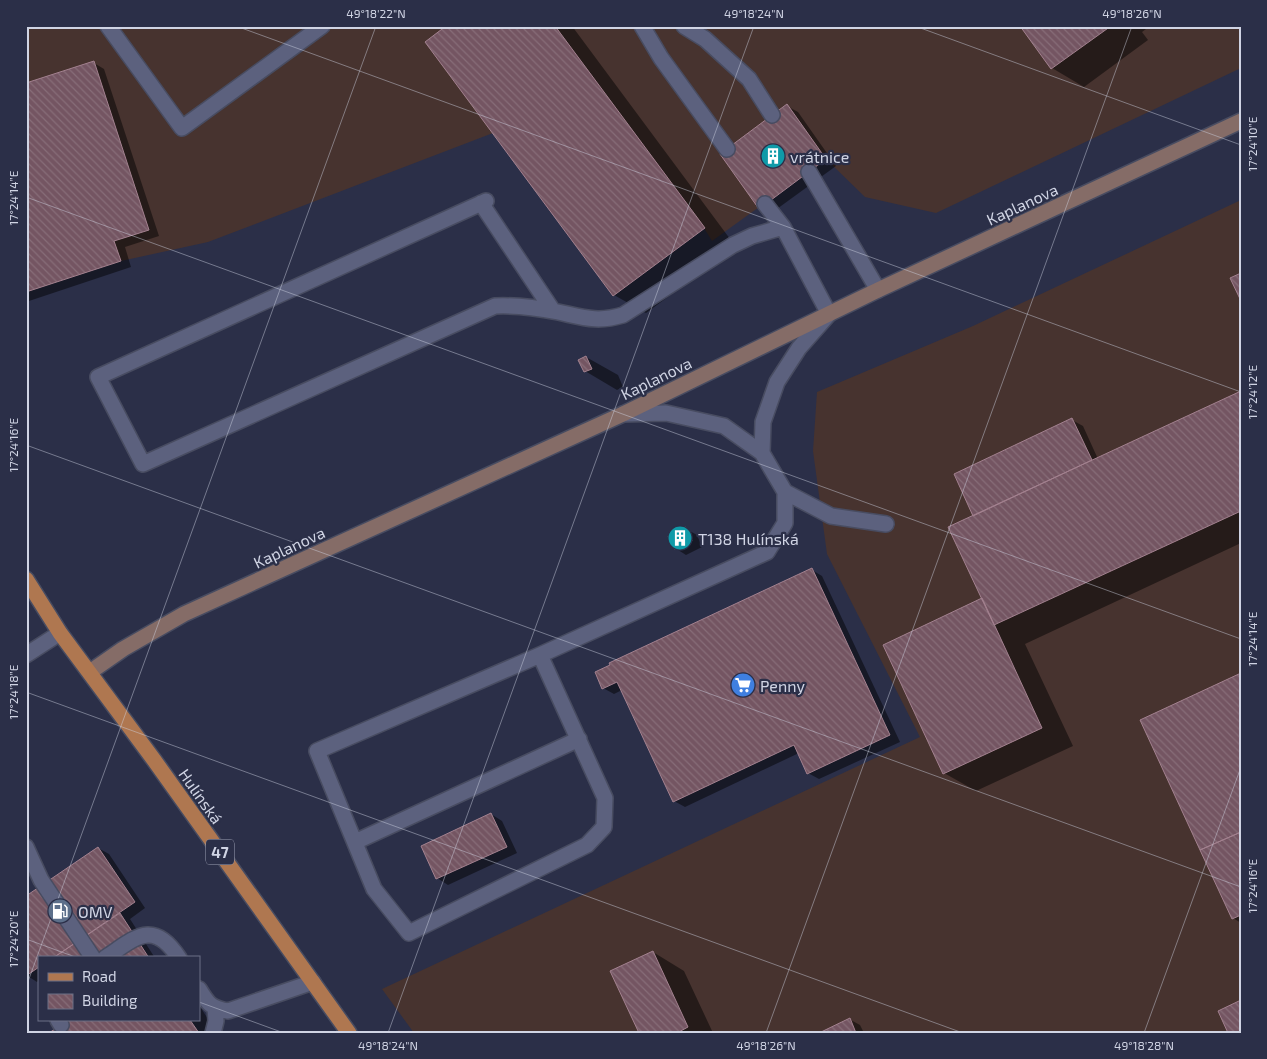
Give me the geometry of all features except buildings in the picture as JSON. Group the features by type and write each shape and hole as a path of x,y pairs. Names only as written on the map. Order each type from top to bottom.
{"main road":[{"name":"Kaplanova","path":"90,672 122,649 184,614 624,414 878,290 1241,121"},
{"name":"Hulínská","path":"26,579 60,633 349,1033"}],"street":[{"path":"108,26 182,128 322,26"},
{"path":"642,26 661,58 727,149"},
{"path":"684,26 705,40 749,79 772,115"},
{"path":"809,172 878,290"},
{"path":"553,311 483,202 98,377 143,464 495,306 510,305 595,319 613,318 623,315 733,245 752,236 782,227"},
{"path":"762,453 763,422 777,382 799,348 829,314 782,227 765,204"},
{"path":"540,656 605,798 604,827 587,845 409,933 374,889 317,751 540,656 767,552 785,523 785,492 762,453 724,426 666,414 624,414"},
{"path":"785,492 831,516 886,524"},
{"path":"26,655 60,633"},
{"path":"355,842 578,739"},
{"path":"26,847 40,880 92,956"},
{"path":"108,956 138,936 150,934 162,939 173,949 177,956"},
{"path":"200,991 208,1003 215,1008 228,1011 312,982"},
{"path":"213,1033 216,1021 215,1008"}],"shaded area":[{"path":"26,26 1241,26 1241,68 936,213 865,197 826,159 712,241 704,228 613,296 493,133 208,242 121,261 26,292"},
{"path":"1241,200 1241,1033 414,1033 382,989 920,737 827,554 813,451 817,392 973,326"}],"place":[{"name":"vrátnice","path":"773,156"},
{"name":"T138 Hulínská","path":"680,538"},
{"name":"Penny","path":"743,685"},
{"name":"OMV","path":"60,911"}]}
